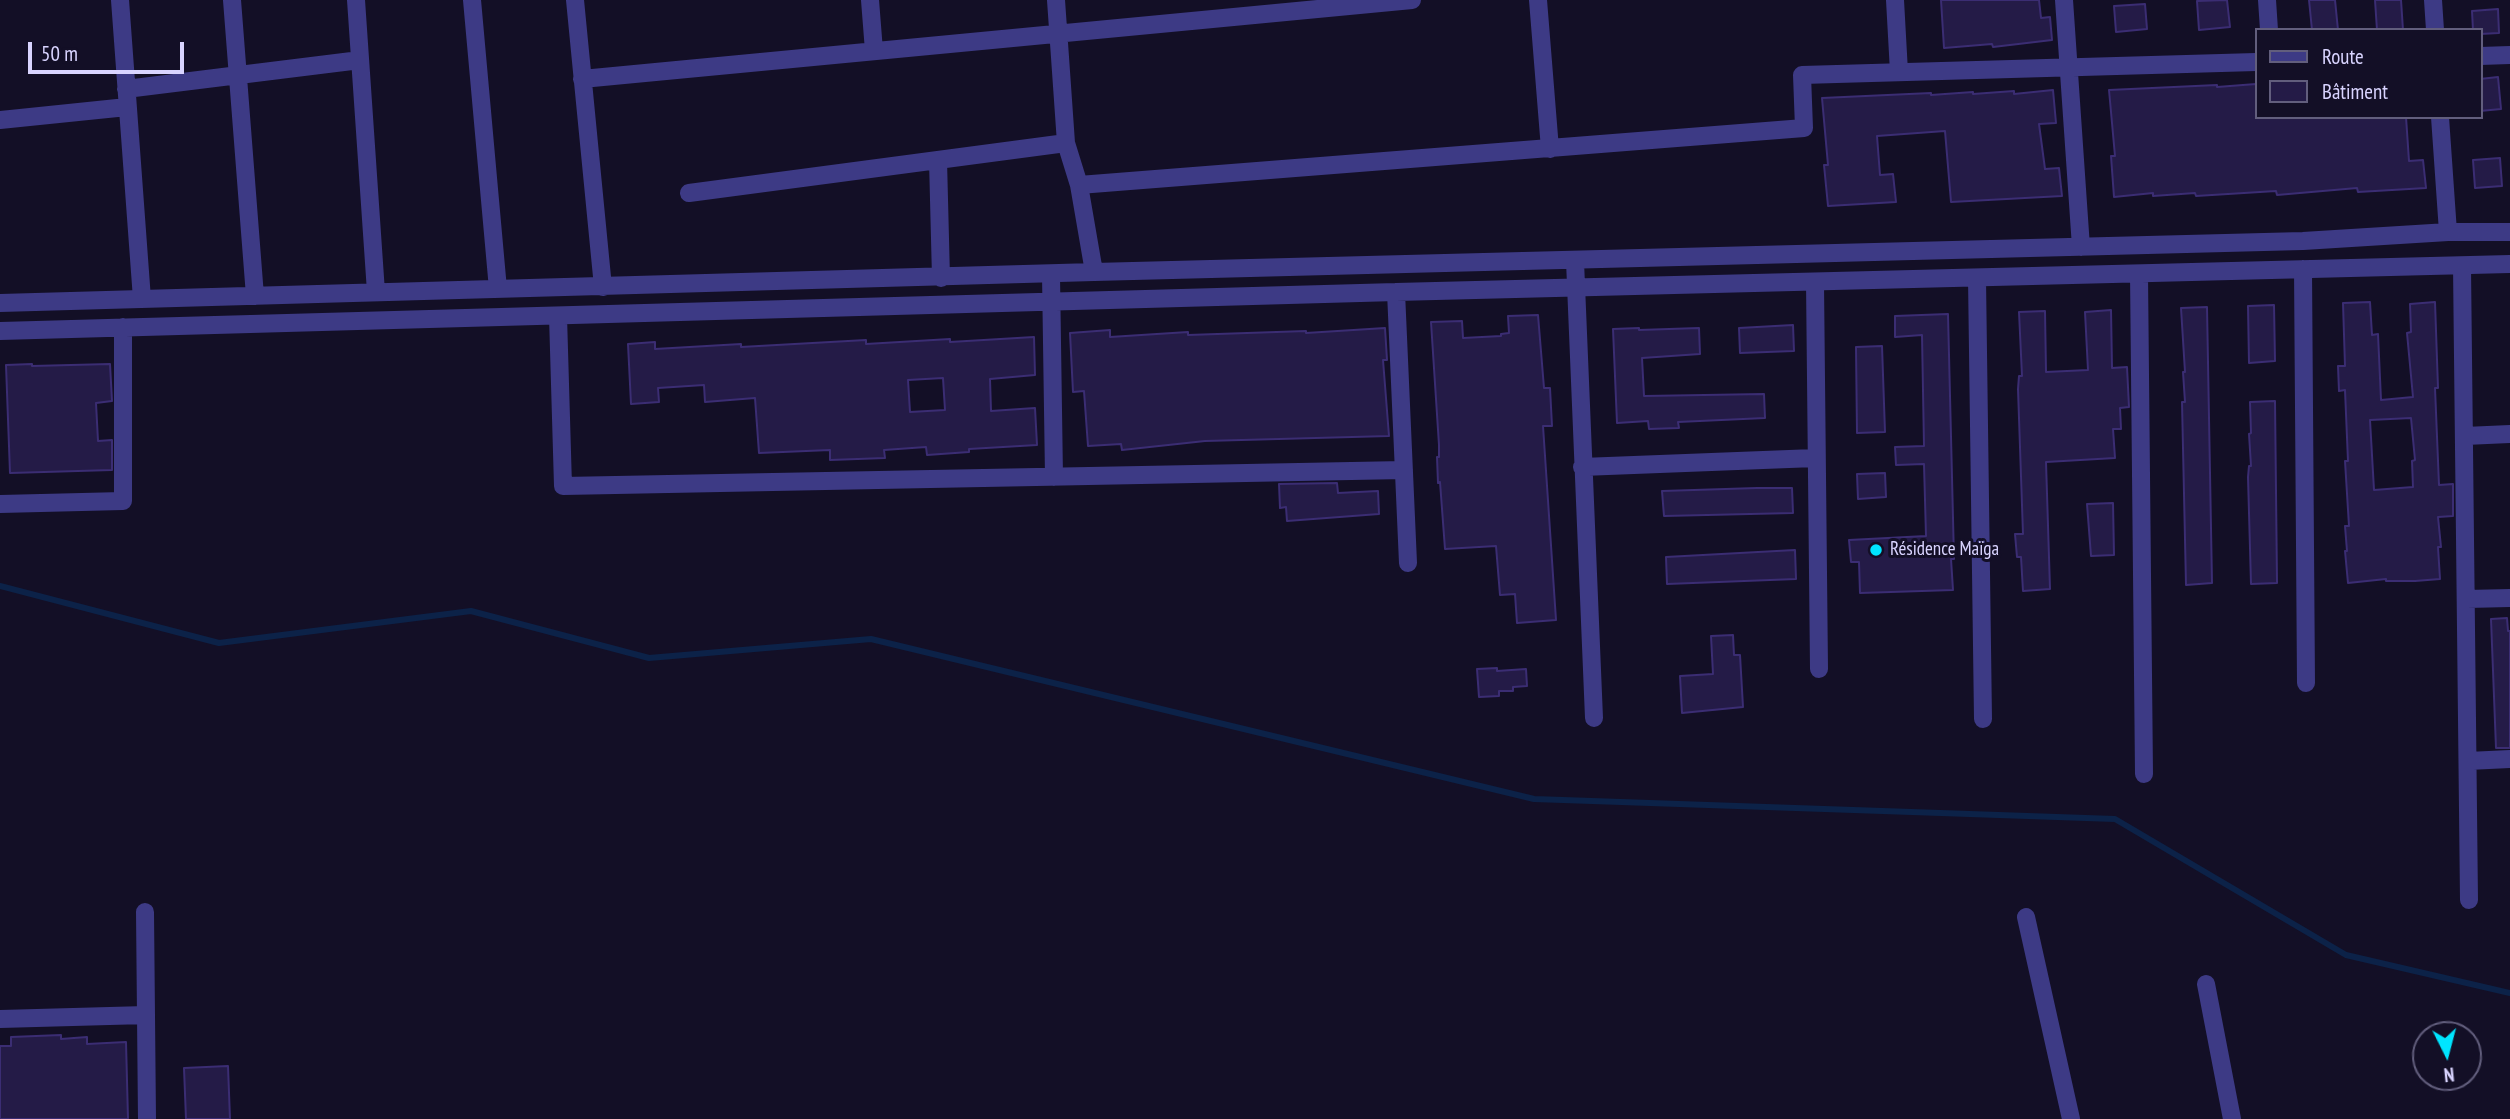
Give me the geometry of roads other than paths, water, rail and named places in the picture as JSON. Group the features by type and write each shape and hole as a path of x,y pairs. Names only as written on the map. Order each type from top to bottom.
{"street":[{"path":"120,0 142,299"},
{"path":"232,0 255,296"},
{"path":"356,0 376,292"},
{"path":"472,0 498,289"},
{"path":"575,0 603,287"},
{"path":"870,0 874,51"},
{"path":"1056,0 1066,143 1079,185 1094,272"},
{"path":"582,79 1412,0"},
{"path":"1538,0 1550,149"},
{"path":"1895,0 1899,72"},
{"path":"2064,0 2081,247"},
{"path":"2267,0 2269,28"},
{"path":"2434,0 2435,28"},
{"path":"2482,55 2510,55"},
{"path":"0,120 237,75 360,60"},
{"path":"1079,185 1804,128 1802,75 2254,62"},
{"path":"2440,119 2448,232"},
{"path":"689,193 1066,143"},
{"path":"938,160 941,278"},
{"path":"0,303 2303,241 2448,232 2510,232"},
{"path":"1576,261 1582,467 1594,718"},
{"path":"0,331 2510,264"},
{"path":"2462,265 2469,900"},
{"path":"2303,269 2306,683"},
{"path":"2139,274 2144,774"},
{"path":"1051,275 1054,477"},
{"path":"1977,278 1983,719"},
{"path":"1815,282 1819,669"},
{"path":"1396,292 1408,563"},
{"path":"558,316 563,486 1404,470"},
{"path":"0,504 123,500 123,327"},
{"path":"2465,436 2510,434"},
{"path":"1582,467 1815,458"},
{"path":"2467,599 2510,598"},
{"path":"2468,761 2510,760"},
{"path":"145,912 147,1119"},
{"path":"2026,917 2071,1119"},
{"path":"2206,984 2232,1119"},
{"path":"0,1019 146,1015"}],"waterway":[{"path":"0,586 219,643 471,611 649,658 871,639 1534,799 2115,819 2346,955 2510,993"}],"place":[{"name":"Résidence Maïga","path":"1876,550"}]}
